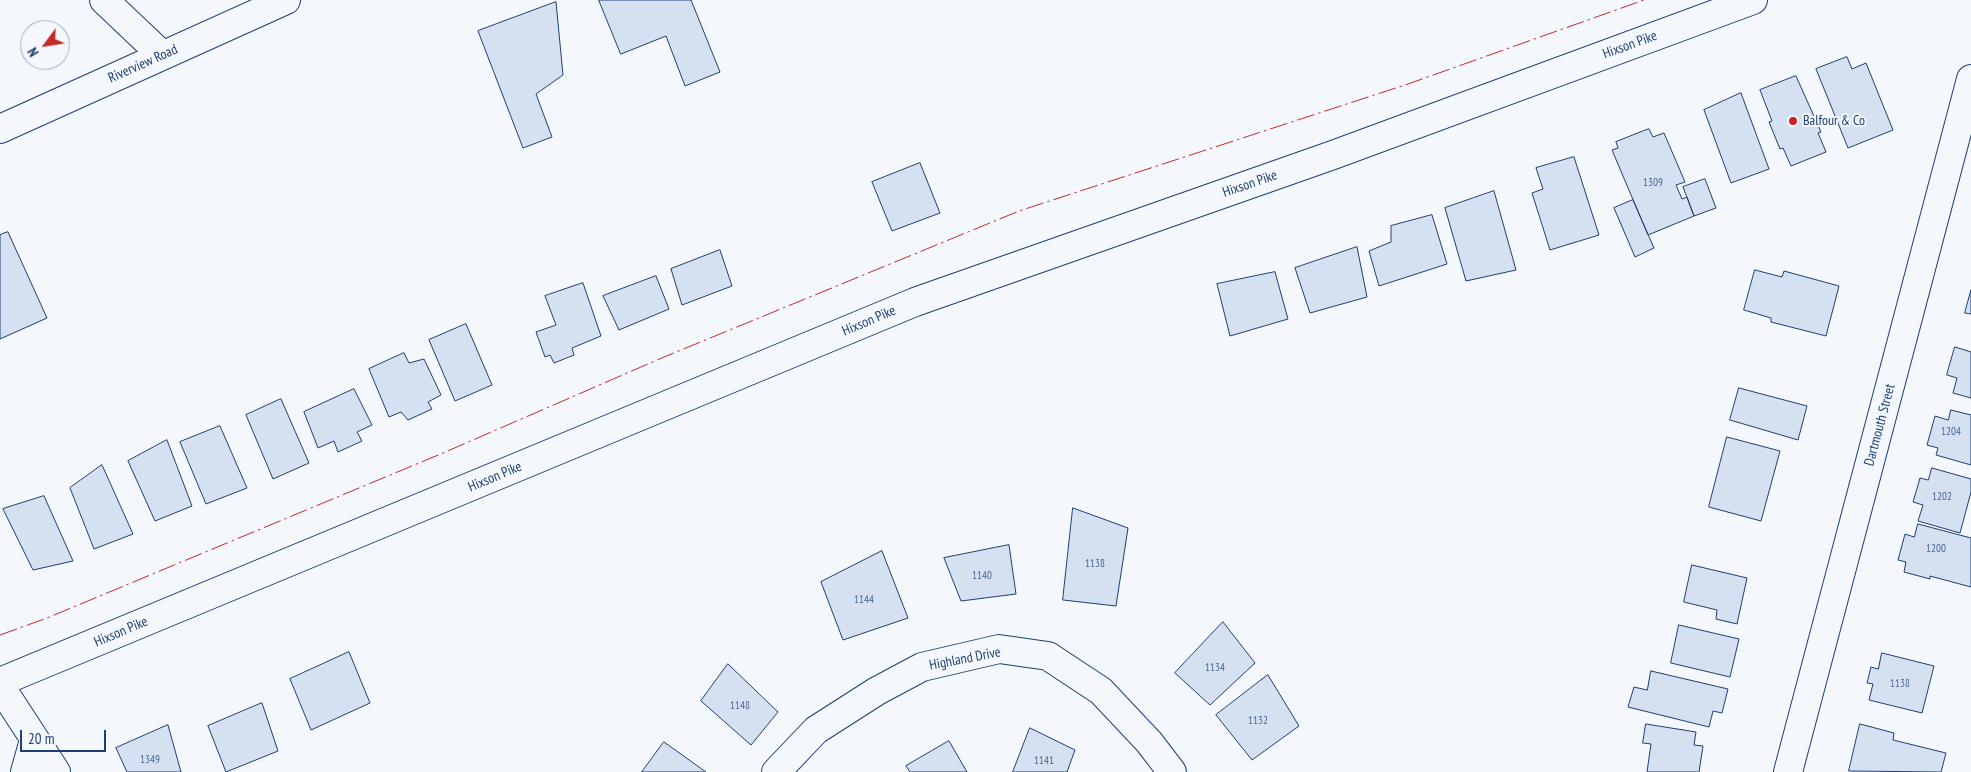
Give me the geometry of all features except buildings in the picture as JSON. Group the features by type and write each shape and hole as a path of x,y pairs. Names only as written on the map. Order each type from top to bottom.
{"main road":[{"path":"104,0 162,56"},
{"name":"Riverview Road","path":"0,129 286,0"},
{"name":"Hixson Pike","path":"0,684 914,302 1333,155 1753,0"},
{"name":"Dartmouth Street","path":"1788,772 1971,79"},
{"name":"Highland Drive","path":"776,772 816,730 877,691 922,667 999,649 1048,656 1101,691 1149,742 1172,772"},
{"path":"0,684 56,772"},
{"path":"25,772 34,740"}],"power":[{"path":"0,635 47,618 443,453 664,357 1019,211 1408,84 1644,0"}],"place":[{"name":"Balfour & Co","path":"1793,121"}]}
